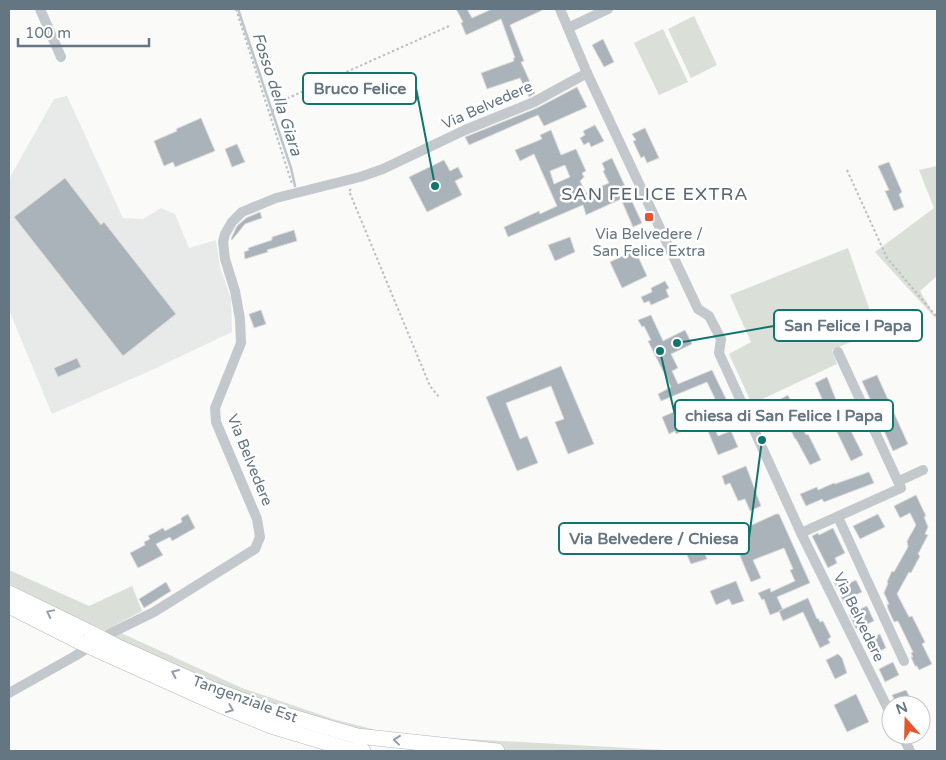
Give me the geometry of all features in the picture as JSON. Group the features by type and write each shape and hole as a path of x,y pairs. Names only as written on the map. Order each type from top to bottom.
{"highway":[{"name":"Tangenziale Est","path":"9,593 85,638"},
{"name":"Tangenziale Est","path":"9,606 110,649 272,711 357,736 497,751"},
{"name":"Tangenziale Est","path":"110,649 215,703 271,726 351,750 363,751"}],"street":[{"path":"40,9 60,57"},
{"name":"Via Belvedere","path":"560,9 587,73 698,309 709,316 721,339 719,354 800,533 881,695"},
{"path":"568,28 608,9"},
{"name":"Via Belvedere","path":"9,693 75,656 111,633 154,612 255,549 260,537 257,519 216,422 215,408 241,343 236,291 225,259 223,242 232,222 242,212 295,193 360,177 400,163 465,130 534,102 587,73"},
{"path":"800,533 901,488 838,352"},
{"path":"898,482 923,470"},
{"name":"Via Belvedere","path":"838,517 904,661"}],"path":[{"path":"236,9 295,193"},
{"path":"270,116 276,106 286,99 450,26"},
{"path":"847,170 887,258 937,317"},
{"path":"360,177 349,191 430,386 439,397"}],"shaded area":[{"path":"694,16 717,65 691,78 668,29"},
{"path":"663,29 688,82 659,95 634,43"},
{"path":"67,96 123,218 143,219 161,208 175,214 189,248 216,240 220,267 231,299 232,332 52,414 9,310 9,179 54,99"},
{"path":"937,166 937,276 920,291 937,320 875,252 934,208 919,170"},
{"path":"848,248 877,331 832,350 837,364 752,404 729,354 751,342 730,295"},
{"path":"9,570 89,606 132,586 142,611 104,631 9,584"},
{"path":"121,633 242,688 333,719 395,735 682,751 479,751 319,726 109,640"}],"building":[{"path":"456,9 467,9 472,18 492,9 545,9 510,25 524,61 521,62 535,93 529,97 520,78 487,89 481,73 514,61 513,58 515,58 501,19 466,35 461,23 463,22"},
{"path":"603,39 614,62 604,67 592,45"},
{"path":"577,87 587,107 544,126 538,115 469,145 465,137 537,108"},
{"path":"201,118 215,151 175,167 173,162 164,166 154,141"},
{"path":"595,125 604,141 591,147 589,142 584,145 580,138 585,135 583,131"},
{"path":"645,128 659,158 647,163 644,156 641,158 633,141 636,140 632,134"},
{"path":"551,130 561,155 576,149 586,171 582,173 584,177 580,181 586,193 609,183 603,171 605,170 602,163 612,158 642,223 633,227 621,199 586,215 583,205 508,237 504,227 539,211 540,214 557,206 534,154 520,161 515,150 542,139 540,135","holes":["565,165 570,177 554,184 550,171"]},
{"path":"237,144 245,162 232,167 225,149"},
{"path":"444,160 450,171 458,167 463,177 455,181 462,195 427,212 409,177"},
{"path":"889,162 902,192 899,194 904,207 894,211 885,191 889,190 878,166"},
{"path":"65,178 101,225 104,222 176,314 123,356 14,217"},
{"path":"260,212 262,218 245,224 231,239 237,226 246,218"},
{"path":"294,230 297,241 245,259 244,252 249,250 248,248"},
{"path":"570,237 575,252 555,261 548,245"},
{"path":"635,250 647,276 622,288 610,262"},
{"path":"665,281 669,288 666,290 669,297 651,305 649,301 644,303 641,297 652,292 651,288"},
{"path":"261,310 266,324 254,328 249,314"},
{"path":"651,315 663,341 685,330 692,344 671,354 678,368 672,371 678,384 712,370 727,401 718,405 707,382 661,401 658,394 671,387 648,341 651,340 644,326 642,327 638,320"},
{"path":"77,358 81,367 58,377 54,368"},
{"path":"561,366 594,444 568,454 555,422 564,419 551,386 506,403 520,439 527,436 538,463 517,471 486,397"},
{"path":"877,375 908,444 893,451 862,381"},
{"path":"827,377 846,425 848,425 863,455 851,461 836,430 833,431 826,416 829,414 815,383"},
{"path":"788,395 806,435 808,434 821,460 810,465 777,401"},
{"path":"676,411 684,430 676,434 675,431 669,434 662,417"},
{"path":"711,421 718,436 731,431 738,447 718,455 705,424"},
{"path":"746,466 761,506 750,511 745,499 738,501 730,483 725,485 722,476"},
{"path":"869,472 874,483 824,502 822,499 806,506 800,494 817,487 818,490"},
{"path":"916,495 926,516 924,517 928,527 925,534 928,535 918,554 920,556 897,594 909,617 912,616 925,642 922,644 932,664 919,670 911,657 913,657 911,653 913,652 898,621 894,622 888,609 887,605 889,604 884,593 892,571 894,572 908,547 907,541 916,525 910,513 900,518 894,506"},
{"path":"188,514 195,528 172,541 170,537 156,544 163,555 138,568 130,553 145,545 144,542 150,539 148,536 163,528 165,531 182,522 181,518"},
{"path":"779,514 810,583 777,597 783,610 770,615 764,599 762,600 758,593 770,588 771,592 795,581 790,570 793,569 784,548 753,560 761,578 751,582 730,532 740,528 741,530"},
{"path":"878,514 885,527 860,539 853,526"},
{"path":"833,528 845,553 835,558 837,563 828,568 812,536 818,533 819,535"},
{"path":"702,546 707,559 691,564 686,553"},
{"path":"840,579 843,586 856,580 862,592 849,598 851,602 845,605 834,582"},
{"path":"736,581 744,601 732,605 729,599 716,605 710,591"},
{"path":"166,582 171,591 144,608 139,599"},
{"path":"808,598 817,619 820,622 823,621 831,637 828,639 830,643 820,648 803,612 783,621 779,611"},
{"path":"867,606 874,621 856,629 849,614"},
{"path":"880,634 886,648 872,655 867,642"},
{"path":"838,654 842,658 847,673 835,679 826,660"},
{"path":"893,662 899,675 885,682 879,669"},
{"path":"906,690 909,695 892,695"},
{"path":"856,694 869,722 847,732 834,705"}],"waterway":[{"name":"Fosso della Giara","path":"238,9 291,168 295,186"}],"place":[{"name":"Bruco Felice","path":"435,186"},
{"name":"Via Belvedere / San Felice Extra","path":"649,217"},
{"name":"San Felice I Papa","path":"677,343"},
{"name":"chiesa di San Felice I Papa","path":"660,351"},
{"name":"Via Belvedere / Chiesa","path":"762,440"}],"district":[{"name":"SAN FELICE EXTRA","path":"655,194"}]}
